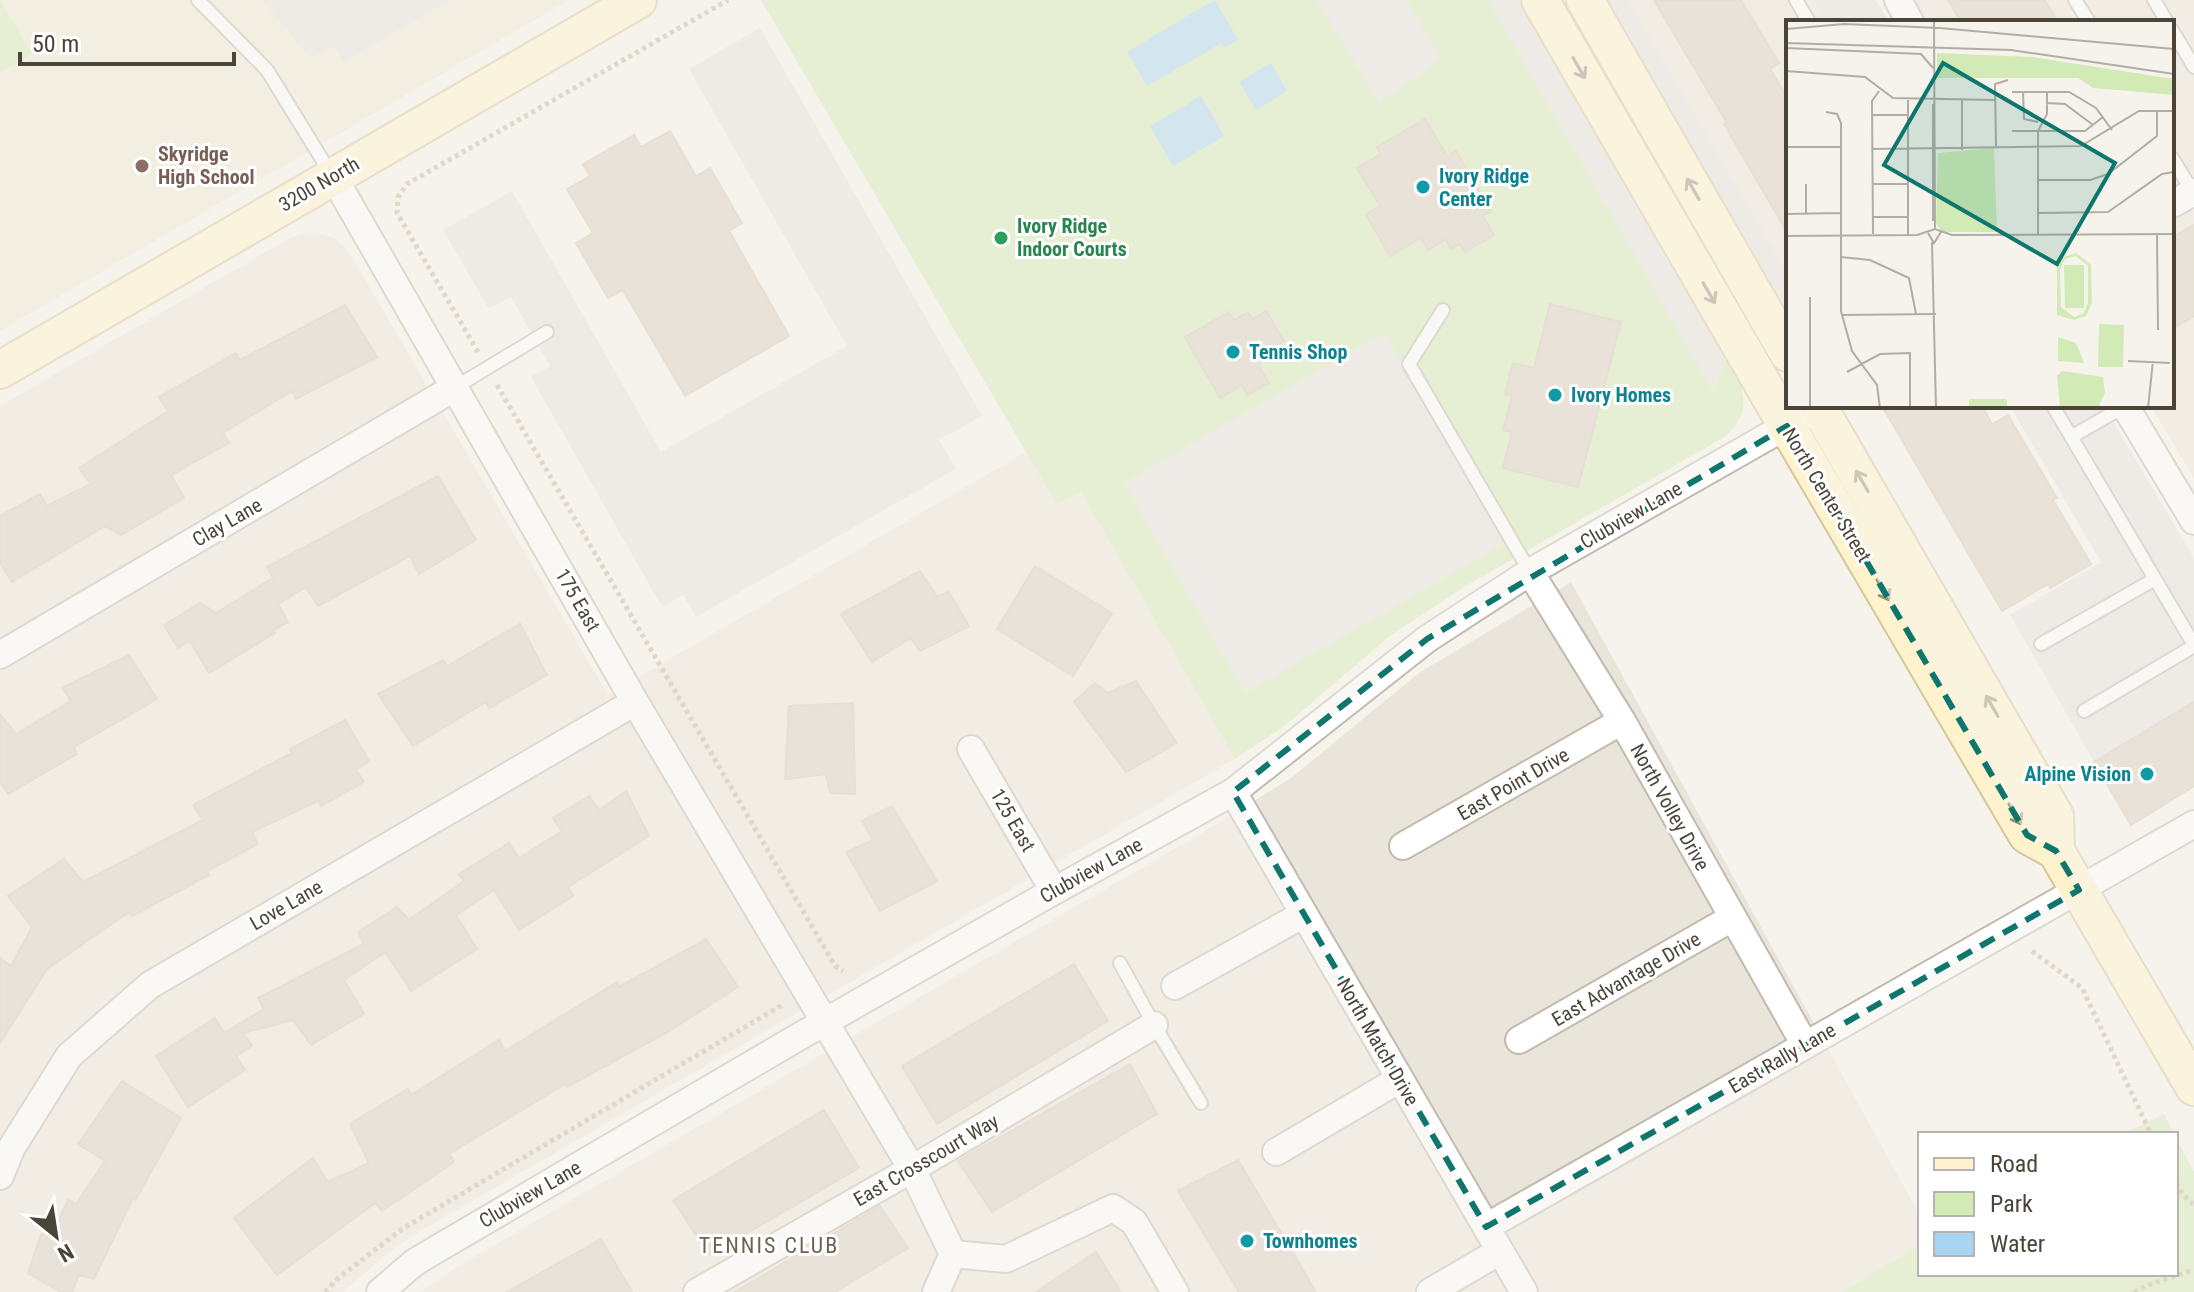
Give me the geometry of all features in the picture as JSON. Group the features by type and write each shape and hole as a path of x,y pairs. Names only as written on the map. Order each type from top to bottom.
{"street":[{"name":"3200 North","path":"0,370 638,0"},
{"name":"North Center Street","path":"1540,0 2027,835 2056,851"},
{"path":"1585,0 1786,350"},
{"path":"1898,0 1909,20"},
{"name":"175 East","path":"333,176 635,702 912,1169 953,1254"},
{"name":"Clay Lane","path":"0,655 454,388"},
{"name":"Clubview Lane","path":"380,1292 415,1262 826,1022 1233,792 1427,639 1530,572 1817,408"},
{"name":"North Center Street","path":"1821,408 2055,816 2056,851 2194,1087"},
{"path":"2126,408 2194,521"},
{"name":"North Volley Drive","path":"1530,572 1622,721 1805,1045"},
{"name":"Love Lane","path":"0,1176 12,1147 69,1056 150,985 635,702"},
{"name":"East Point Drive","path":"1403,846 1622,721"},
{"name":"125 East","path":"971,749 1054,891"},
{"name":"North Match Drive","path":"1233,792 1524,1292"},
{"name":"East Rally Lane","path":"1486,1227 2194,824"},
{"path":"1175,986 1304,914"},
{"name":"East Advantage Drive","path":"1519,1040 1732,918"},
{"name":"East Crosscourt Way","path":"697,1292 1154,1025"},
{"path":"1276,1152 1400,1079"},
{"path":"936,1292 953,1254 1006,1259 1113,1208 1134,1222 1175,1292"},
{"path":"1430,1292 1500,1251"}],"lane":[{"path":"198,0 267,70 333,176"},
{"path":"212,12 219,0"},
{"path":"1796,0 1808,20"},
{"path":"2075,0 2088,20"},
{"path":"2154,0 2166,20"},
{"path":"2174,33 2194,67"},
{"path":"2174,163 2186,196"},
{"path":"1443,310 1409,364 1530,572"},
{"path":"454,388 547,332"},
{"path":"2054,408 2194,646 2084,711"},
{"path":"2071,437 2122,408"},
{"path":"2041,644 2155,579"},
{"path":"1120,963 1201,1103"}],"path":[{"path":"728,0 407,184 398,197 397,213 835,966 843,971"},
{"path":"2032,951 2082,988 2150,1132"},
{"path":"325,1292 402,1229 775,1010"},
{"path":"2178,1186 2194,1205"},
{"path":"2134,1292 2175,1276"}],"highlighted area":[{"path":"1787,426 2027,835 2056,851 2079,890 1486,1227 1233,792 1427,639"}],"shaded area":[{"name":"Skyridge High School","path":"0,0 569,0 0,331"},
{"path":"262,0 450,0 344,62 334,46 310,58"},
{"path":"1317,0 1407,0 1441,59 1379,103"},
{"path":"1488,0 1517,0 1727,359 1713,391"},
{"path":"1601,0 1871,0 1883,20 1786,20 1786,313"},
{"path":"1602,0 1628,0 1786,271 1786,317"},
{"path":"1812,0 1876,0 1888,20 1824,20"},
{"path":"1911,0 2194,0 2194,478 2152,408 2174,408 2174,20 1923,20"},
{"path":"760,28 982,416 939,440 956,469 696,617 683,595 662,607 531,377 550,366 511,297 489,309 443,230 512,191 661,452 847,346 689,69"},
{"path":"315,233 332,237 352,257 608,695 1026,452 1057,505 1081,492 1235,759 415,1234 385,1255 343,1292 0,1292 0,406 278,245 299,234"},
{"path":"1384,333 1505,543 1245,693 1124,483"},
{"path":"2011,408 2105,408 2194,558 2194,714 2188,705 2094,762 2010,615 2101,562"},
{"path":"1571,582 1918,1212 1918,1246 1841,1292 420,1292 452,1270 1212,827 1291,778 1419,673"}],"green space":[{"path":"0,0 32,54 1,72 0,70"},
{"path":"761,0 1520,0 1740,383 1743,406 1740,417 1726,436 1466,586 1391,635 1287,724 1235,759 1081,492 1057,505"},
{"path":"2164,1114 2173,1132 2127,1132"},
{"path":"2178,1142 2194,1172 2194,1292 1841,1292 1918,1246 1918,1276 2178,1276"}],"water":[{"path":"1215,0 1238,40 1225,48 1222,43 1147,86 1127,52"},
{"path":"1271,63 1287,91 1256,110 1239,82"},
{"path":"1201,96 1224,136 1173,166 1150,126"}],"building":[{"path":"1654,0 1741,0 1779,63 1770,69 1786,96 1786,231 1724,124 1727,123"},
{"path":"1948,0 2045,0 2057,20 1960,20"},
{"name":"Ivory Ridge Center","path":"1425,119 1447,156 1456,151 1491,211 1483,216 1494,235 1465,252 1460,244 1451,249 1446,239 1428,250 1421,238 1390,256 1366,215 1380,206 1357,168 1381,154 1377,147"},
{"path":"670,131 696,176 710,168 742,223 729,231 789,336 685,396 623,290 608,298 576,243 593,233 567,189 590,176 583,164 634,135 641,147"},
{"path":"2194,225 2194,316 2174,328 2174,236"},
{"name":"Ivory Homes","path":"1550,304 1621,322 1578,487 1503,468 1512,432 1503,430 1512,396 1505,394 1513,363 1534,368"},
{"path":"345,305 377,357 296,399 292,391 223,433 229,443 171,475 184,498 121,535 105,526 12,582 0,563 0,516 40,494 47,506 91,484 79,468 168,411 159,397 236,353 240,360"},
{"name":"Tennis Shop","path":"1266,311 1284,341 1270,349 1273,355 1258,364 1269,383 1247,395 1242,385 1220,398 1185,337 1229,312 1234,320 1248,312 1253,319"},
{"path":"1883,408 1983,408 1992,424 2008,415 2057,498 2053,500 2091,564 2002,611"},
{"path":"438,476 476,540 419,574 410,556 318,606 306,587 278,604 288,622 209,673 190,641 178,648 164,625 200,603 216,613 273,578 267,567"},
{"path":"1035,566 1112,613 1073,676 997,629"},
{"path":"920,571 937,597 949,592 969,626 920,651 911,638 872,662 841,614"},
{"path":"520,624 547,675 489,708 486,702 413,746 378,694 443,660 447,666"},
{"path":"129,655 157,699 74,747 77,754 8,794 0,782 0,714 16,734 71,701 62,688"},
{"path":"1136,681 1177,743 1126,772 1074,702 1095,683 1108,693"},
{"name":"Alpine Vision","path":"2194,702 2194,786 2131,825 2094,762"},
{"path":"853,703 855,794 830,793 826,774 785,779 789,706"},
{"path":"345,720 369,761 356,770 364,782 321,806 318,801 252,832 258,844 207,871 209,875 132,916 129,912 47,969 0,1043 0,958 11,966 32,927 8,896 64,859 83,882 203,820 193,805 292,753 290,749"},
{"path":"626,791 649,836 568,887 573,896 519,930 494,890 456,915 477,949 411,991 385,952 344,980 364,1014 311,1045 293,1020 244,1033 252,1046 236,1056 245,1070 188,1107 156,1056 215,1018 224,1033 264,1009 258,998 364,944 358,932 397,907 409,920 464,881 459,874 509,843 519,858 562,831 553,818 589,796 599,810"},
{"path":"892,806 937,881 880,911 846,852 873,840 862,821"},
{"path":"706,939 738,987 666,1033 567,1087 565,1084 449,1154 454,1162 382,1211 375,1203 277,1275 234,1218 313,1158 328,1182 369,1163 350,1124 408,1089 411,1095 499,1040 505,1051 617,982 619,987"},
{"path":"1074,964 1108,1021 937,1124 902,1066"},
{"path":"1130,1064 1157,1114 992,1212 958,1161"},
{"path":"122,1081 181,1118 136,1199 133,1198 94,1279 79,1275 72,1292 61,1292 28,1273 41,1234 53,1233 68,1200 76,1204 105,1161 78,1144"},
{"path":"824,1110 859,1168 709,1255 673,1200"},
{"name":"Townhomes","path":"1238,1160 1316,1292 1239,1292 1178,1191"},
{"path":"880,1206 908,1248 835,1292 735,1292"},
{"path":"601,1239 632,1292 507,1292"},
{"path":"1096,1252 1121,1292 1036,1292"}],"place":[{"name":"Skyridge High School","path":"142,166"},
{"name":"Ivory Ridge Center","path":"1423,187"},
{"name":"Ivory Ridge Indoor Courts","path":"1001,238"},
{"name":"Tennis Shop","path":"1233,352"},
{"name":"Ivory Homes","path":"1555,395"},
{"name":"Alpine Vision","path":"2147,774"},
{"name":"Townhomes","path":"1247,1241"}],"district":[{"name":"TENNIS CLUB","path":"769,1245"}]}
